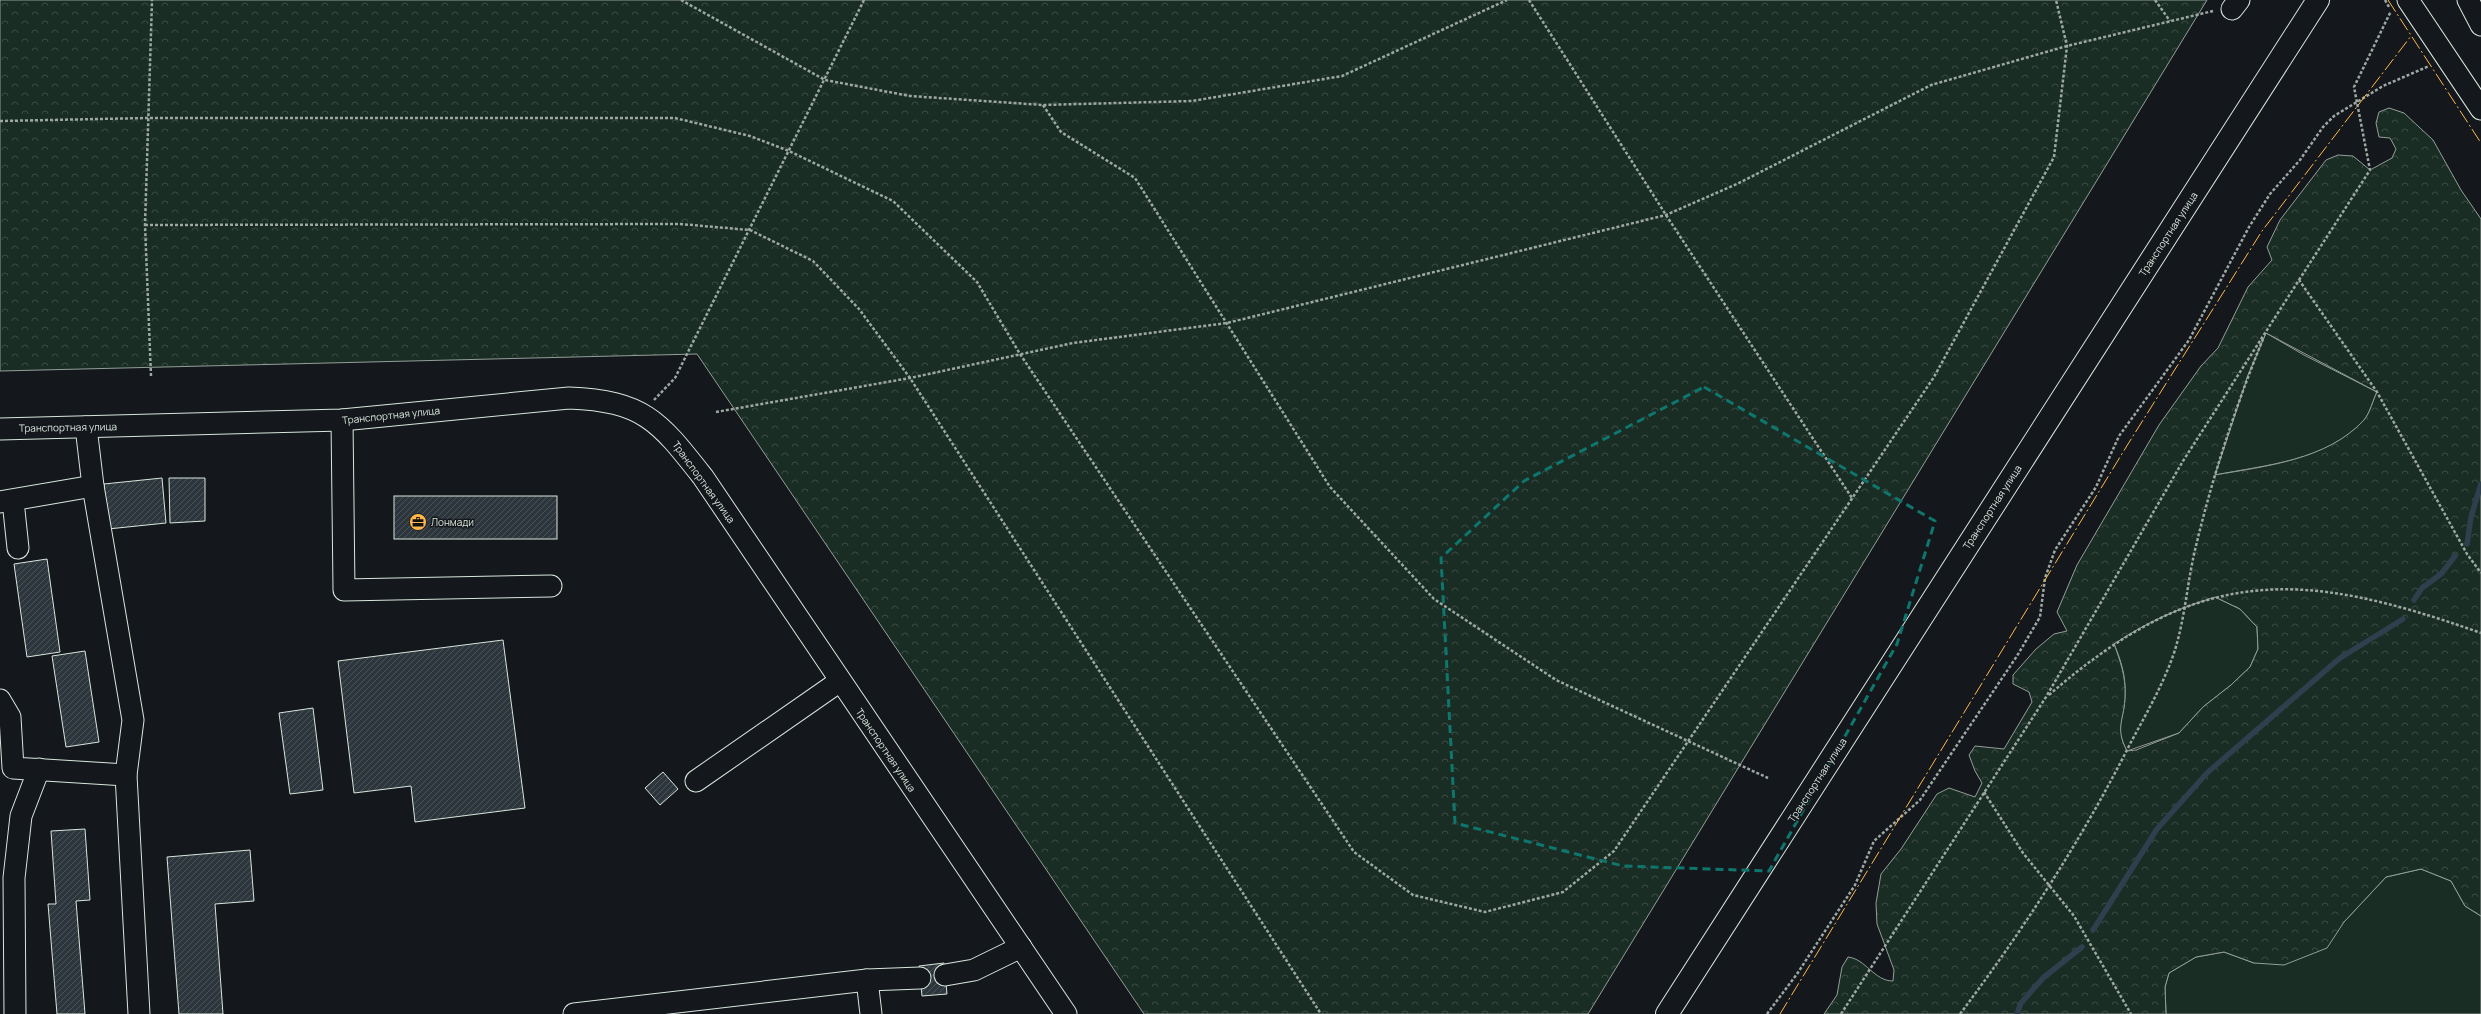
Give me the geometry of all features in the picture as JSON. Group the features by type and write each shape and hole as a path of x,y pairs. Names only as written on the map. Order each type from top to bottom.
{"main road":[{"name":"Транспортная улица","path":"1667,1014 2318,0"}],"street":[{"path":"2408,0 2481,109"},
{"path":"2468,0 2481,25"},
{"name":"Транспортная улица","path":"0,429 342,420 570,398 603,400 643,412 672,437 703,477 1066,1014"},
{"path":"342,420 344,590 551,586"},
{"path":"86,427 93,486 133,720 126,775 139,1014"},
{"path":"18,548 7,501 93,486"},
{"path":"696,781 840,681"},
{"path":"0,700 10,717 6,767 126,775"},
{"path":"15,1014 14,878 21,816 39,769"},
{"path":"945,975 974,970 1021,947"},
{"path":"574,1014 867,980 920,978"},
{"path":"867,980 871,1014"}],"path":[{"path":"151,376 145,225 152,0"},
{"path":"681,0 825,80 910,96 1043,105 1192,101 1342,76 1507,0"},
{"path":"643,412 675,378 864,0"},
{"path":"1529,0 1666,215 1852,498"},
{"path":"0,121 148,118 675,118 750,136 789,151 893,201 977,282 1020,354 1354,852 1413,895 1484,912 1563,892 1614,851 1934,378 2054,157 2067,46 2056,0"},
{"path":"2156,0 2170,21"},
{"path":"1841,1014 2046,697 2183,461 2370,170 2354,87 2391,11 2385,0"},
{"path":"716,412 910,378 1073,343 1227,322 1666,215 1737,184 1931,85 2067,46 2235,5"},
{"path":"1767,1014 1797,974 1855,885 1874,841 1920,800 2017,656 2040,617 2045,578 2055,550 2096,487 2119,436 2189,340 2249,227 2270,194 2300,160 2323,127 2334,116 2383,86 2447,58"},
{"path":"1043,105 1061,132 1135,178 1330,487 1434,599 1556,680 1768,778"},
{"path":"145,225 680,224 750,230 813,261 859,310 910,378 1321,1014"},
{"path":"2299,280 2377,392 2467,554 2481,573"},
{"path":"1960,1014 2009,949 2049,885 2112,779 2159,689 2174,653 2186,606 2194,553 2209,493 2235,412 2266,333"},
{"path":"2046,697 2097,655 2127,635 2186,606 2239,592 2301,589 2360,597 2481,633"},
{"path":"1984,792 2023,853 2074,916 2131,1014"}],"highlighted area":[{"path":"1704,387 1935,521 1897,644 1769,871 1623,866 1455,823 1441,558 1524,481"}],"green space":[{"path":"0,0 2207,0 1588,1014 1144,1014 697,354 0,371"},
{"path":"2389,108 2404,113 2433,140 2461,190 2481,219 2481,916 2465,906 2451,881 2421,869 2386,877 2344,922 2327,948 2284,965 2254,963 2224,952 2196,957 2169,973 2165,987 2166,1014 1824,1014 1837,995 1842,967 1848,957 1860,962 1880,978 1893,981 1894,970 1877,924 1876,903 1881,874 1901,849 1937,794 1949,788 1975,797 1982,783 1975,771 1969,755 1975,746 2004,749 2032,702 2029,692 2013,684 2013,675 2036,649 2054,634 2067,631 2057,612 2077,565 2159,425 2201,366 2218,348 2248,287 2272,260 2267,247 2280,220 2326,160 2338,155 2353,156 2370,170 2392,158 2396,149 2390,138 2379,137 2376,123 2379,112","holes":["2266,333 2377,392 2370,410 2364,420 2349,433 2332,444 2314,453 2295,459 2215,475 2248,375","2215,597 2240,609 2257,627 2258,649 2250,667 2231,685 2203,707 2179,733 2136,750 2127,751 2121,736 2121,723 2125,703 2125,682 2114,644 2138,629 2163,617 2188,606"]},
{"path":"2266,333 2304,355 2377,392 2370,410 2364,420 2349,434 2333,444 2314,453 2295,459 2215,475 2248,375"},
{"path":"2215,597 2240,609 2257,627 2258,649 2250,667 2231,685 2203,707 2179,733 2127,751 2123,742 2120,728 2125,704 2125,682 2121,662 2114,644 2138,629 2163,617 2188,606"},
{"path":"2421,869 2451,881 2465,906 2481,916 2481,1014 2166,1014 2165,987 2169,973 2196,957 2224,952 2254,963 2344,922 2386,877"}],"building":[{"path":"162,478 166,523 108,529 104,484"},
{"path":"169,478 205,478 205,521 170,523"},
{"path":"394,496 557,496 557,539 394,539"},
{"path":"47,559 60,652 27,657 14,564"},
{"path":"503,640 525,808 415,822 411,786 354,793 338,661"},
{"path":"85,651 99,742 66,747 52,656"},
{"path":"313,708 323,790 290,794 279,713"},
{"path":"663,772 678,789 660,805 645,788"},
{"path":"85,829 90,900 76,901 85,1014 57,1014 48,904 56,904 51,831"},
{"path":"250,850 254,901 215,904 223,1014 179,1014 167,857"},
{"path":"944,963 947,994 922,996 919,966"}],"waterway":[{"path":"2467,544 2471,517 2481,484"},
{"path":"2414,600 2422,588 2441,574 2455,556"},
{"path":"2093,930 2157,829 2207,773 2340,658 2403,619"},
{"path":"2017,1014 2021,1003 2043,978 2082,947"}],"power":[{"path":"2388,0 2481,143"},
{"path":"1780,1014 2128,444 2262,231 2411,36"}],"place":[{"name":"Лонмади","path":"418,522"}]}
